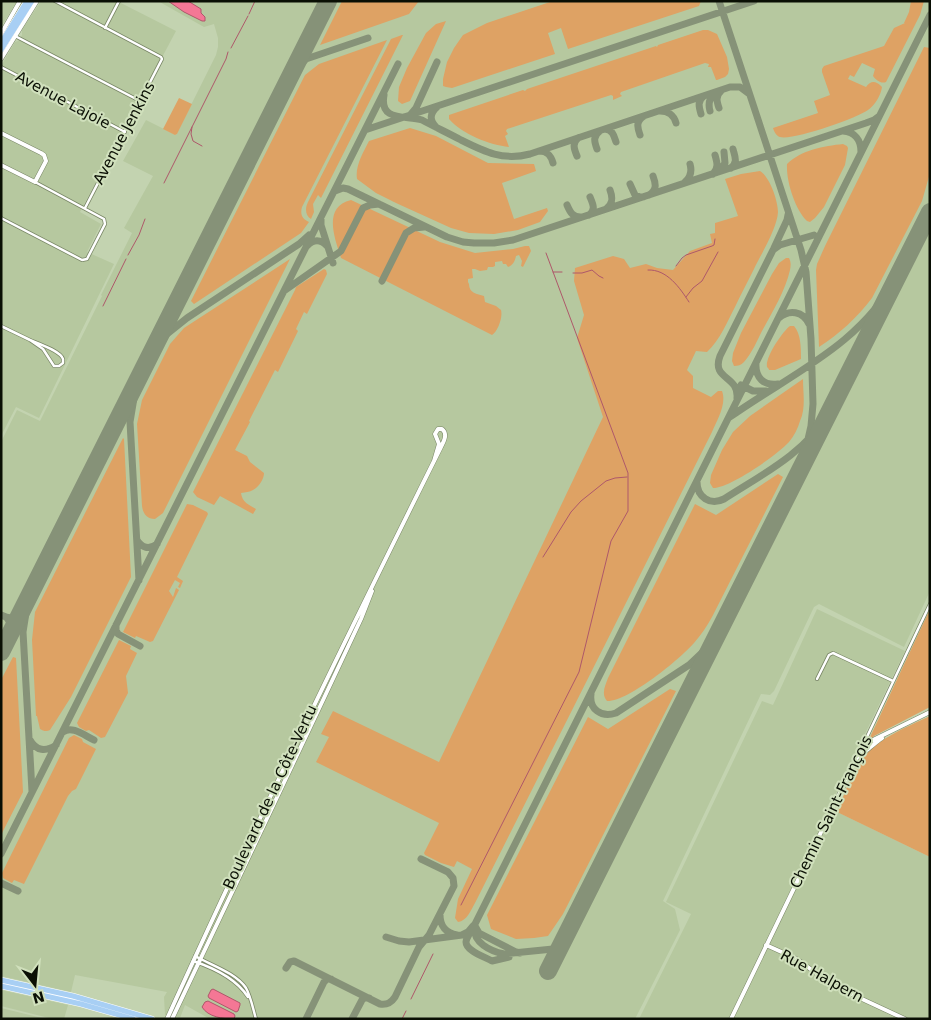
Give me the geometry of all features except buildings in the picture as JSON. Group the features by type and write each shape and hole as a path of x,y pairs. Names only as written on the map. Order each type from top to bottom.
{"highway":[{"path":"1,43 26,1"},
{"path":"1,50 32,1"},
{"path":"1,980 73,996 152,1019"},
{"path":"1,986 81,1004 133,1019"}],"street":[{"path":"1,34 20,1"},
{"path":"1,59 37,1"},
{"path":"55,1 105,28 119,1"},
{"name":"Avenue Jenkins","path":"85,208 162,59 105,28"},
{"path":"15,36 140,100"},
{"name":"Avenue Lajoie","path":"1,67 125,132"},
{"path":"1,133 44,156 45,162 35,182"},
{"path":"1,165 102,217 106,222 88,258 84,260 1,218"},
{"path":"1,326 54,351 61,356 62,363 59,366 54,366 44,350 30,340"},
{"name":"Boulevard de la Côte-Vertu","path":"170,1018 194,958 339,653 441,447 446,434 442,429 438,429 435,434 439,444 434,461"},
{"name":"Boulevard de la Côte-Vertu","path":"170,1018 348,647 377,577"},
{"name":"Chemin Saint-François","path":"731,1019 930,604"},
{"path":"817,679 829,655 833,653 893,681"},
{"path":"865,741 873,740 889,733 930,712"},
{"path":"856,758 889,733"},
{"name":"Rue Halpern","path":"766,945 797,959 832,985 905,1019"},
{"path":"194,958 237,979 246,990 256,1019"}],"shaded area":[{"path":"1,1 17,1 1,27"},
{"path":"41,1 117,1 176,31 80,212 101,224 87,252 114,264 39,418 16,407 1,436 1,66 15,42 22,35 22,30"},
{"path":"158,1 930,1 930,591 904,647 819,604 814,607 774,691 770,695 761,694 663,901 675,909 680,930 635,1019 210,1019 185,1005 180,1018 165,1015 164,997 167,992 75,975 71,992 1,976 1,442 17,410 40,421 132,233 124,228 153,176 123,161 146,120 176,135 216,55 218,38 214,24 204,27"},
{"path":"168,1 188,1 201,9 205,21 184,12"},
{"path":"342,1 419,1 409,14 320,45"},
{"path":"553,1 701,1 699,6 568,49 561,28 548,33 555,54 452,88 443,86 447,62 463,35 487,23"},
{"path":"911,1 924,1 920,15 886,82 877,80 873,76 875,69 862,63 854,77 850,75 848,79 866,87 874,82 882,87 879,96 871,108 862,114 824,128 797,136 777,136 773,128 818,113 814,101 830,95 822,72 824,66 884,46 894,28 905,23"},
{"path":"446,21 410,101 402,104 398,101 399,87 407,68 426,33 436,24"},
{"path":"703,30 717,34 727,57 729,69 725,77 716,80 711,67 708,67 709,64 705,63 621,92 622,96 613,100 611,95 507,129 508,134 505,136 509,147 477,138 461,129 449,119 449,115 657,47 658,45"},
{"path":"403,35 321,198 318,195 313,204 314,212 311,219 306,211 308,202 391,39"},
{"path":"387,40 302,207 302,216 309,222 301,233 194,304 191,301 305,75 319,64"},
{"path":"924,47 930,48 930,173 922,201 872,298 847,325 819,347 817,264"},
{"path":"179,98 192,104 175,135 163,129"},
{"path":"410,128 436,136 488,163 534,164 536,171 502,183 514,219 547,208 548,211 540,222 518,230 494,234 469,233 451,228 396,203 376,193 357,179 358,164 369,141"},
{"path":"843,144 848,148 845,165 824,207 815,218 810,222 807,221 792,194 787,164 806,152"},
{"path":"760,171 767,178 777,202 778,212 775,226 726,325 707,352 696,351 687,370 693,376 693,388 711,397 718,391 722,391 723,401 719,417 475,903 466,917 458,922 455,918 458,899 472,869 457,861 454,867 425,855 424,853 439,823 316,762 329,737 321,734 333,711 439,762 603,417 577,338 584,315 574,281 575,268 613,256 624,259 630,268 646,264 657,268 673,270 690,251 712,243 710,234 715,233 715,223 738,216 725,179"},
{"path":"351,200 440,242 475,253 529,246 531,251 523,267 521,266 522,261 519,255 516,256 514,263 508,267 502,261 495,262 495,266 488,267 487,270 472,269 473,278 468,279 469,287 476,294 484,296 485,302 501,310 501,320 494,333 492,335 341,258 334,233 334,216 336,209"},
{"path":"786,258 790,259 791,264 778,301 749,355 742,364 734,366 732,361 733,353 741,333 772,274 779,263"},
{"path":"290,259 163,513 155,519 148,517 144,514 142,506 137,424 142,400 170,344 184,328"},
{"path":"324,269 327,274 307,314 304,312 296,329 298,331 278,372 275,370 235,450 247,456 250,462 264,473 257,487 252,491 241,493 244,501 256,509 253,514 220,496 214,505 197,497 193,492 296,287"},
{"path":"790,326 794,326 798,333 801,359 775,370 769,370 767,363 769,357 779,339"},
{"path":"803,379 804,400 802,416 789,442 741,477 721,487 713,488 710,483 711,475 722,450 733,432 750,416"},
{"path":"123,438 131,577 71,697 50,730 44,731 40,729 36,716 32,640 35,612"},
{"path":"778,474 783,477 712,617 699,637 677,659 653,678 627,695 607,701 604,693 608,678 695,504 716,515"},
{"path":"187,504 193,505 208,514 177,577 183,581 180,588 178,587 180,583 175,580 169,591 173,597 176,588 179,590 153,641 150,642 136,636 135,638 123,632"},
{"path":"817,609 905,651 829,808 930,857 930,1019 639,1019 691,914 666,902 762,701 773,705"},
{"path":"930,609 930,707 874,736 872,739 870,737"},
{"path":"119,640 131,646 130,649 137,653 126,676 128,693 105,737 101,738 89,730 86,731 79,727 77,723"},
{"path":"13,657 16,658 23,792 1,835 1,680"},
{"path":"670,689 676,691 563,914 548,936 516,939 491,929 487,915 588,717 608,729"},
{"path":"930,716 930,857 837,812 861,759 878,743"},
{"path":"74,735 96,749 76,789 68,796 24,884 14,880 12,883 3,878 2,873 69,738"},
{"path":"213,989 240,1003 238,1011 236,1012 209,998 208,996"},
{"path":"1,990 68,1005 64,1019 53,1019 1,1006"},
{"path":"208,1001 234,1014 234,1019 221,1018 208,1013 202,1007"},
{"path":"1,1008 46,1019 1,1019"}],"waterway":[{"path":"249,14 255,1"},
{"path":"231,48 248,16"},
{"path":"164,183 228,52"},
{"path":"192,127 193,141 202,146"},
{"path":"128,255 145,219"},
{"path":"676,266 686,255 714,245 715,239"},
{"path":"686,297 702,281 718,252"},
{"path":"461,905 579,672 611,541 628,511 628,473 546,253"},
{"path":"103,306 126,259"},
{"path":"573,273 592,270 603,278"},
{"path":"648,270 667,276 677,285 689,302"},
{"path":"553,272 562,272"},
{"path":"543,557 571,512 581,501 606,481 627,477"},
{"path":"411,999 433,954"},
{"path":"402,1019 406,1011"}],"taxiway":[{"path":"719,1 801,250 806,272 813,404 806,448 793,483"},
{"path":"365,130 754,1"},
{"path":"564,940 553,949 504,954 493,951 479,942 474,932 474,926 930,15"},
{"path":"293,72 306,59 368,38"},
{"path":"411,114 416,108 437,62"},
{"path":"1,854 398,64"},
{"path":"384,95 386,110 395,116 422,120 494,154 520,156 730,87 740,87 748,93"},
{"path":"719,108 717,97 721,91"},
{"path":"710,111 711,97 715,93"},
{"path":"701,114 699,102 704,96"},
{"path":"436,127 431,117 437,107"},
{"path":"660,111 670,114 676,123"},
{"path":"640,135 638,124 644,116"},
{"path":"335,191 343,188 348,189 447,237 463,242 494,243 513,240 866,123 878,117"},
{"path":"605,129 611,132 616,142"},
{"path":"597,149 595,139 600,131"},
{"path":"843,131 851,133 856,137 860,144 861,152"},
{"path":"577,156 574,146 578,138"},
{"path":"731,168 735,161 733,149"},
{"path":"539,151 549,154 553,163"},
{"path":"719,171 725,163 724,152"},
{"path":"713,174 717,167 715,155"},
{"path":"685,182 689,178 690,164"},
{"path":"649,195 655,187 653,176"},
{"path":"630,184 635,195 643,197"},
{"path":"606,209 612,201 610,190"},
{"path":"589,215 593,209 590,197"},
{"path":"284,291 341,251 363,208 379,204"},
{"path":"567,205 574,215 582,217"},
{"path":"928,215 930,210"},
{"path":"774,248 788,215"},
{"path":"321,219 321,225 333,263"},
{"path":"382,281 406,233 414,228 424,227"},
{"path":"139,580 130,422 134,398 141,375 155,350 167,334 187,318 299,244 309,235"},
{"path":"737,398 734,385 719,369 720,356 773,250 780,245 814,235"},
{"path":"307,246 317,241 327,246"},
{"path":"730,417 823,356 844,340 882,300 898,275"},
{"path":"779,318 787,313 796,313 803,316 809,324"},
{"path":"756,363 757,373 761,380 769,384 778,384"},
{"path":"741,385 753,391 766,391"},
{"path":"697,482 699,492 705,499 709,501 724,499 767,472 794,452 807,441 828,414"},
{"path":"137,540 146,547 157,544"},
{"path":"32,791 23,632 31,597 49,557"},
{"path":"1,615 12,618 21,612"},
{"path":"7,618 11,625 10,634"},
{"path":"116,625 118,634 140,646"},
{"path":"591,694 592,704 597,711 605,714 616,713 689,665 708,647 720,629"},
{"path":"63,732 74,730 94,740"},
{"path":"30,740 32,744 42,749 49,749 56,745"},
{"path":"286,968 290,962 294,961 380,1004 390,1002 395,997 419,947 429,935 454,886 453,878 448,872 421,859"},
{"path":"1,883 18,891"},
{"path":"440,915 444,928 450,933 457,935"},
{"path":"386,937 409,942 462,935 473,926"},
{"path":"475,926 479,933 520,953"},
{"path":"471,930 466,942 472,951 492,961 509,957"},
{"path":"306,1019 324,982 327,979 331,979"},
{"path":"352,1019 362,1000 365,997 369,998"}],"runway":[{"path":"1,652 328,1"},
{"path":"548,971 930,212"}]}
